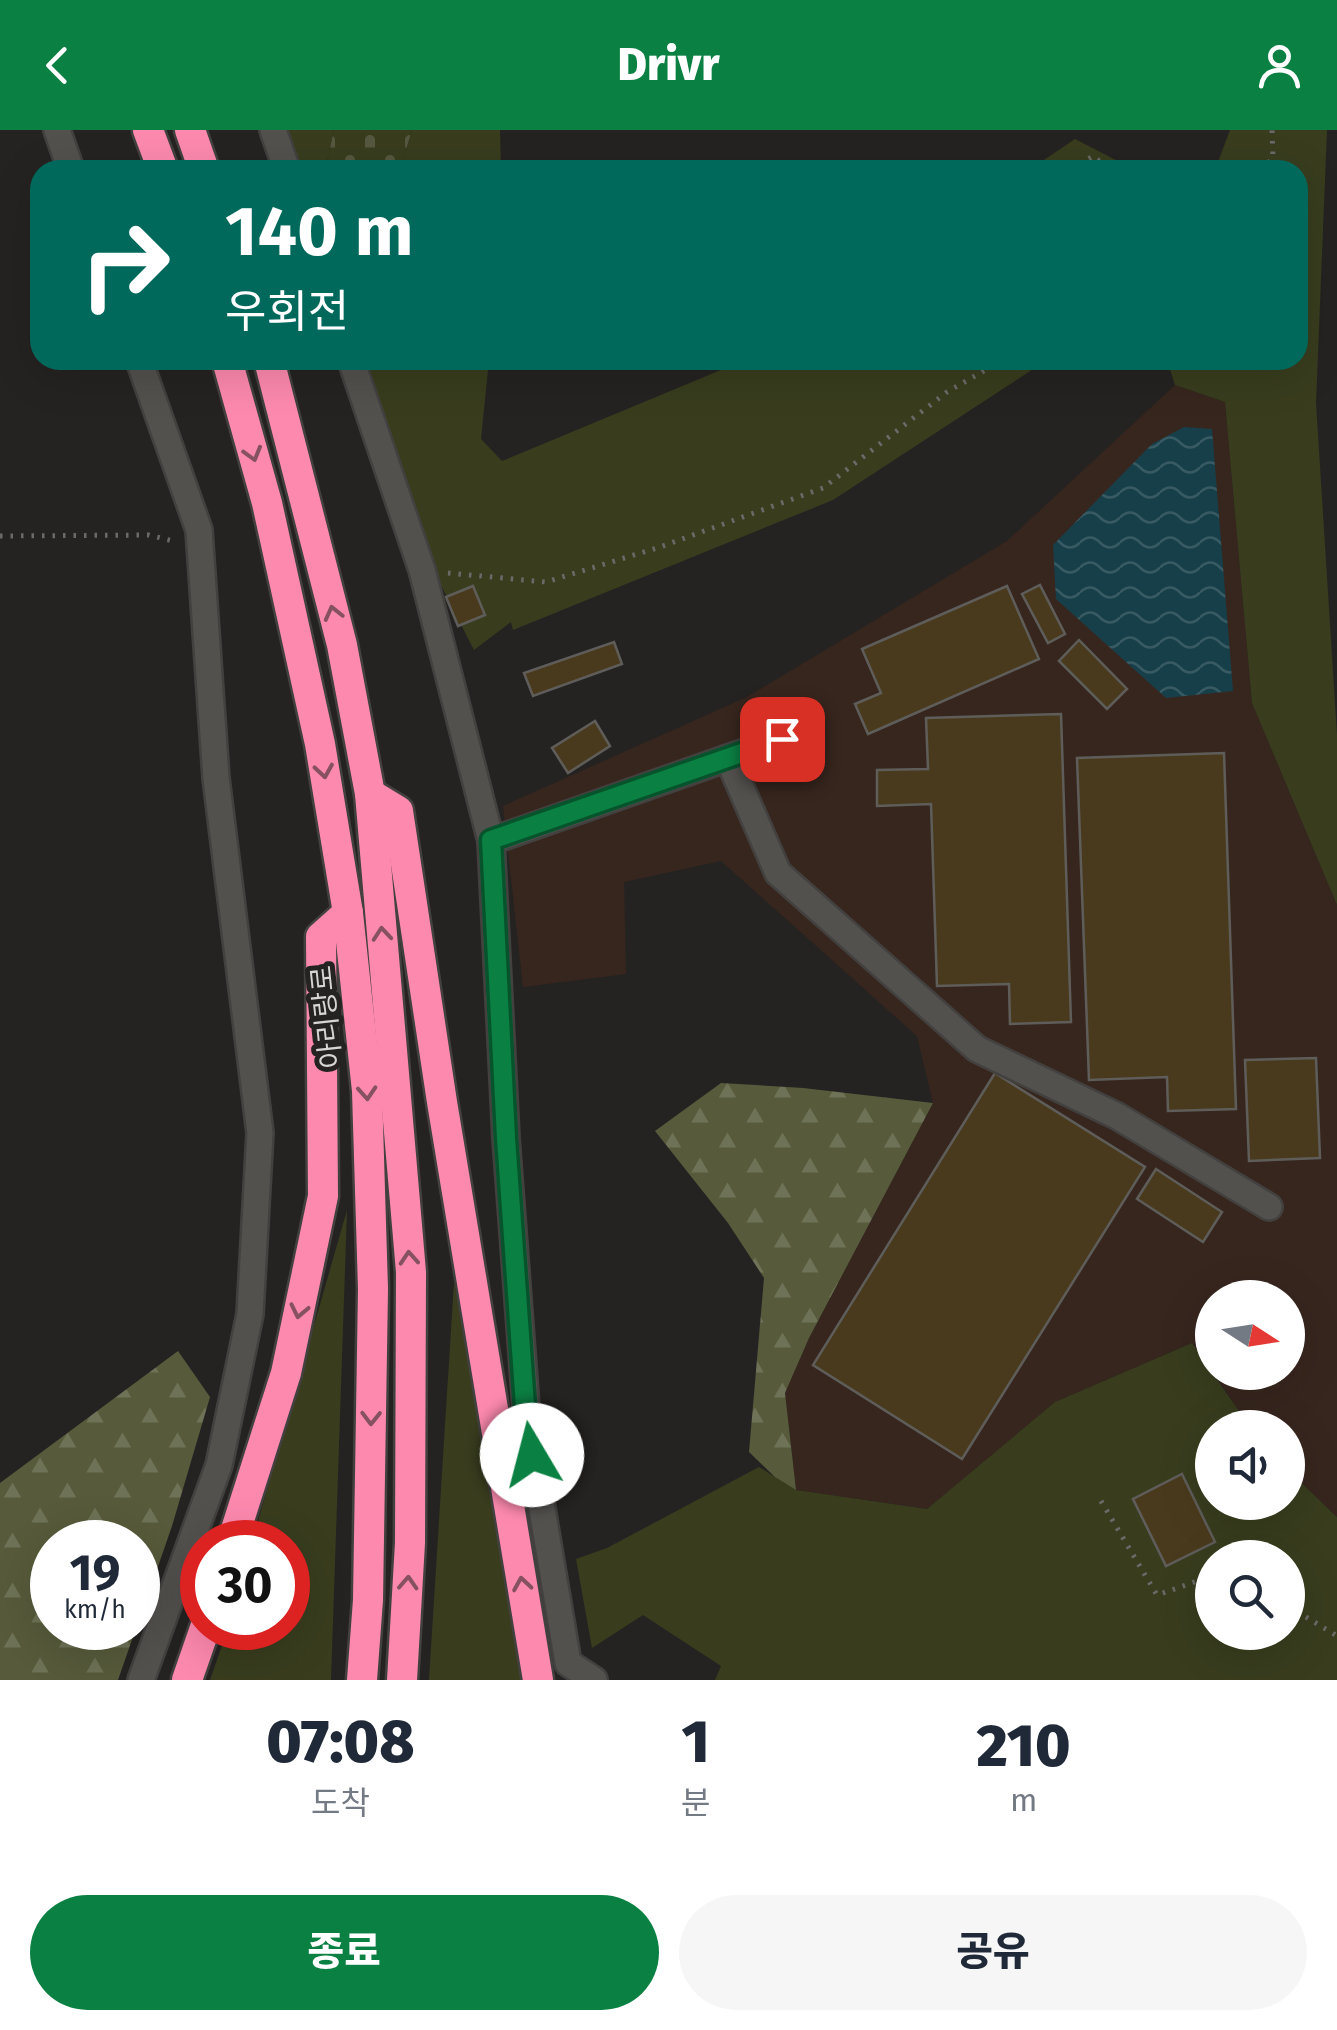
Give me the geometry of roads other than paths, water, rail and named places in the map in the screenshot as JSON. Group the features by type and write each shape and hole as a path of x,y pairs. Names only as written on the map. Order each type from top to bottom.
{"highway":[{"path":"148,130 159,160"},
{"path":"190,130 200,160"},
{"name":"아리랑로","path":"230,370 267,503 316,726 348,913 367,1091 373,1288 368,1600 362,1680"},
{"path":"272,370 342,645 370,794 411,1272 410,1543 402,1680"},
{"path":"370,794 398,812 538,1680"},
{"path":"239,1520 286,1372 324,1196 322,937 348,913"},
{"path":"188,1680 198,1650"}],"street":[{"path":"57,130 68,160"},
{"path":"273,130 284,160"},
{"path":"141,1680 219,1464 250,1314 260,1133 216,778 199,530 143,370"},
{"path":"354,370 422,570 491,840 526,1420 568,1662 594,1680"},
{"path":"491,840 782,739"},
{"path":"728,758 778,873 977,1049 1118,1116 1269,1207"}],"water":[{"path":"1184,427 1212,429 1233,691 1166,698 1056,599 1053,545 1152,444"}]}
